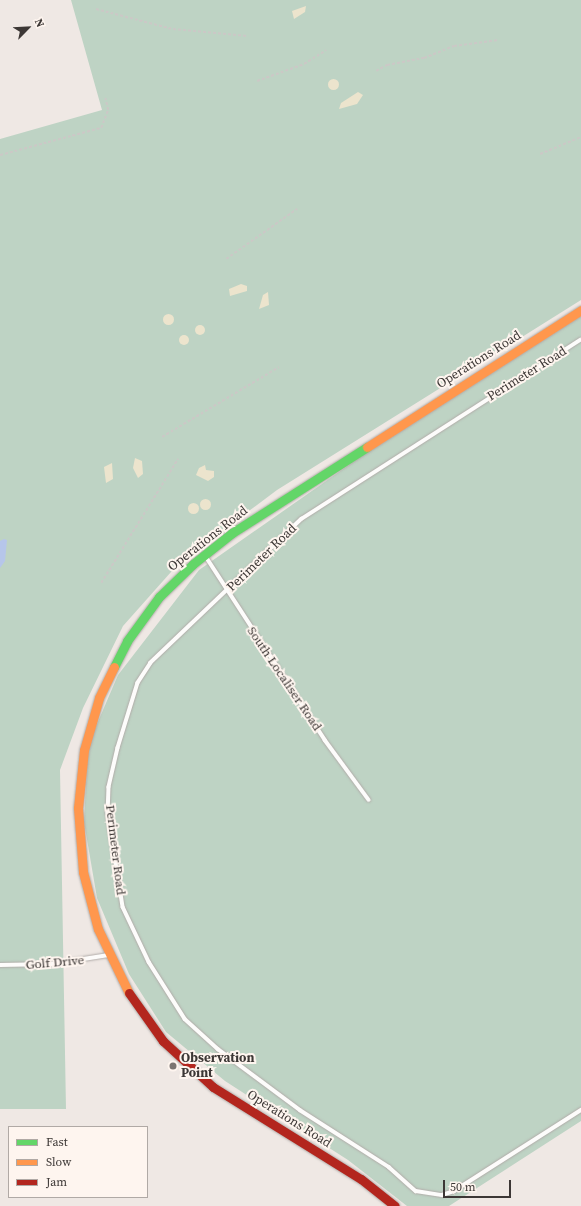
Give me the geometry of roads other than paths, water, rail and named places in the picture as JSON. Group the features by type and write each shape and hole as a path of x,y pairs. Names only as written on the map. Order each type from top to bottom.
{"street":[{"name":"Operations Road","path":"395,1206 361,1179 213,1086 163,1041 131,996 108,955 91,906 79,840 80,781 91,721 107,679 136,629 173,582 204,555 264,512 581,310"}],"lane":[{"name":"Perimeter Road","path":"581,340 302,519 151,664 138,683 108,787 108,813 123,907 149,962 185,1019 218,1049 300,1110 389,1167 416,1191 426,1194 442,1195 468,1183 581,1110"},
{"name":"South Localiser Road","path":"204,555 227,592 369,800"},
{"name":"Golf Drive","path":"0,965 52,964 108,955"}],"water":[{"path":"4,539 7,540 5,561 0,568 0,541"}],"place":[{"name":"Observation Point","path":"173,1066"}]}
